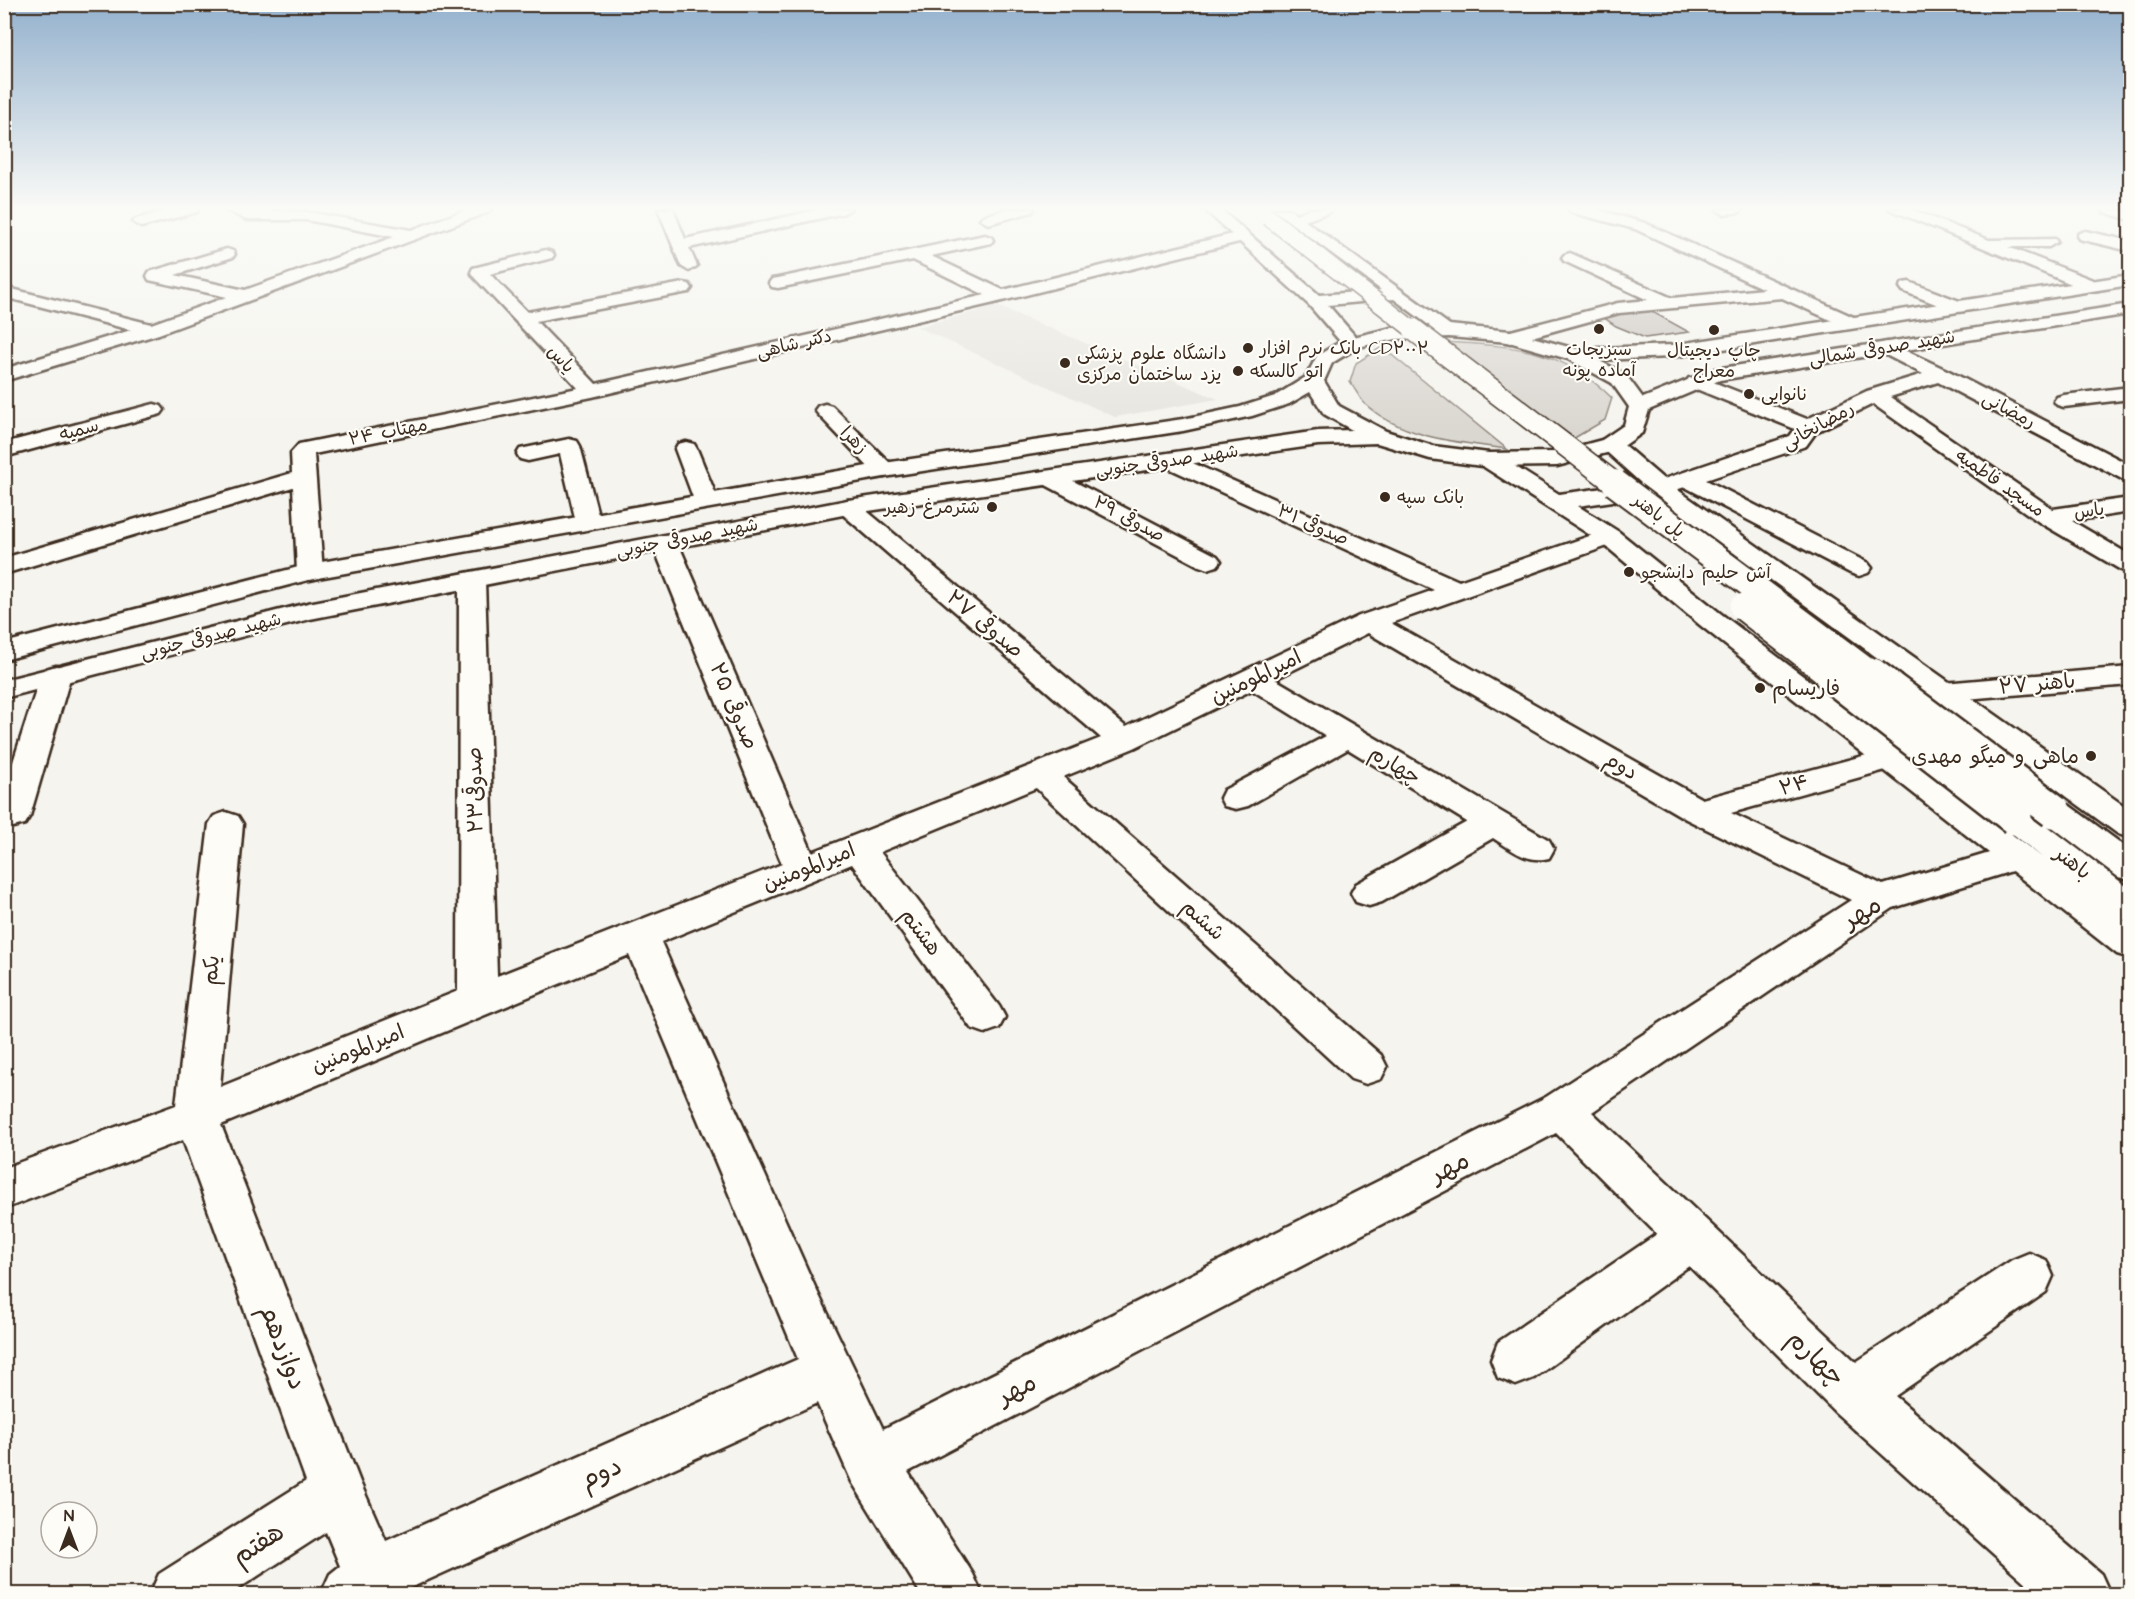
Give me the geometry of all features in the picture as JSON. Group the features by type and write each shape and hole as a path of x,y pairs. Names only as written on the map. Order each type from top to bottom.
{"street":[{"path":"191,284 249,296"},
{"path":"4,375 152,330 282,284"},
{"name":"یاس","path":"490,284 592,391"},
{"path":"976,284 1002,296"},
{"name":"دکتر شاهی","path":"592,391 1002,296 1043,284"},
{"path":"1303,284 1315,301 1352,343"},
{"name":"پل باهنر","path":"1339,284 2015,838"},
{"name":"پل باهنر","path":"1347,284 2054,811"},
{"path":"1382,284 1449,331"},
{"path":"1627,284 1670,303"},
{"path":"1768,284 1852,323"},
{"path":"2086,284 2092,286"},
{"name":"شهید صدوقی شمالی","path":"1575,355 1672,351 2107,284"},
{"path":"1909,287 1959,307"},
{"path":"523,318 683,288"},
{"path":"4,292 152,330"},
{"path":"1510,337 1618,308 1787,292"},
{"path":"1315,301 1397,294"},
{"name":"شهید صدوقی شمالی","path":"1639,407 1706,378 2130,309"},
{"path":"1449,331 1510,337 1575,355 1619,379 1639,407 1634,428 1610,445 1557,459 1489,460 1430,452 1378,436 1331,410 1314,381 1324,360 1352,343 1396,333 1449,331"},
{"name":"رمضانی","path":"1887,348 2130,474"},
{"path":"1672,351 1672,362 1808,427"},
{"name":"رمضانخانی","path":"1555,502 1660,488 1689,480 1798,441 1808,427 1874,396 1942,375"},
{"name":"شهید صدوقی جنوبی","path":"4,652 310,572 884,470 1183,425 1245,412 1282,400 1314,381"},
{"name":"مهتاب ۲۴","path":"310,572 302,453 317,446 592,391"},
{"path":"2064,402 2130,393"},
{"name":"مسجد فاطمیه","path":"1874,396 2048,517 2130,565"},
{"name":"سمیه","path":"4,450 154,410"},
{"name":"زهرا","path":"825,410 884,470"},
{"path":"1183,425 1208,436 1214,445 1212,454"},
{"name":"شهید صدوقی جنوبی","path":"4,689 308,611 848,507 1318,438 1378,436"},
{"path":"1610,445 1660,488 2130,826"},
{"path":"528,454 569,446 588,522"},
{"path":"686,450 706,500"},
{"name":"صدوقی ۳۱","path":"1170,460 1456,590"},
{"path":"1489,460 1610,537 1710,619 1889,759 2015,838 2130,944"},
{"path":"4,566 305,476"},
{"name":"صدوقی ۲۹","path":"1050,478 1208,561"},
{"path":"1689,480 1859,568"},
{"name":"یاس","path":"2048,517 2130,505"},
{"name":"صدوقی ۲۷","path":"848,507 1123,741"},
{"name":"امیرالمومنین","path":"4,1189 196,1116 1123,741 1369,622 1610,537"},
{"name":"صدوقی ۲۵","path":"665,543 802,869"},
{"name":"صدوقی۲۳","path":"472,580 478,1000"},
{"name":"دوم","path":"1369,622 1698,811 1880,899"},
{"path":"13,816 56,675"},
{"name":"باهنر ۲۷","path":"1943,692 2130,676"},
{"name":"چهارم","path":"1254,679 1347,737 1537,849"},
{"path":"1236,798 1347,737"},
{"name":"۲۴","path":"1698,811 1889,759"},
{"name":"ششم","path":"1040,774 1366,1067"},
{"name":"باهنر","path":"2054,811 2130,868"},
{"path":"1369,893 1493,823"},
{"name":"یکم","path":"196,1116 226,825"},
{"name":"باهنر","path":"2015,838 2130,908"},
{"name":"مهر","path":"871,1463 1562,1110 1880,899 2015,838"},
{"name":"هشتم","path":"858,847 985,1017"},
{"path":"639,935 798,1304 871,1463 953,1594"},
{"name":"چهارم","path":"1562,1110 1853,1394 2081,1594"},
{"name":"دوازدهم","path":"196,1116 337,1493 362,1585"},
{"path":"1516,1360 1691,1237"},
{"path":"1853,1394 2029,1276"},
{"name":"دوم","path":"362,1585 830,1371"},
{"name":"هفتم","path":"179,1594 337,1493"}],"shaded area":[{"name":"دانشگاه علوم پزشکی یزد ساختمان مرکزی","path":"997,306 1218,399 1115,417 917,327"},
{"path":"1446,342 1515,348 1555,359 1593,381 1612,398 1605,420 1571,440"},
{"path":"1382,347 1507,449 1451,441 1415,432 1397,425 1366,405 1350,382 1356,363"}],"building":[{"path":"1647,309 1689,332 1645,338 1616,326 1600,315"}],"place":[{"name":"سبزیجات آماده پونه","path":"1599,329"},
{"name":"چاپ دیجیتال معراج","path":"1714,330"},
{"name":"بانک نرم افزار CD۲۰۰۲","path":"1248,348"},
{"name":"دانشگاه علوم پزشکی یزد ساختمان مرکزی","path":"1065,363"},
{"name":"اتو کالسکه","path":"1238,371"},
{"name":"نانوایی","path":"1749,394"},
{"name":"بانک سپه","path":"1385,497"},
{"name":"شترمرغ زهیر","path":"992,507"},
{"name":"آش حلیم دانشجو","path":"1629,572"},
{"name":"فاریسام","path":"1760,688"},
{"name":"ماهی و میگو مهدی","path":"2091,756"}]}
